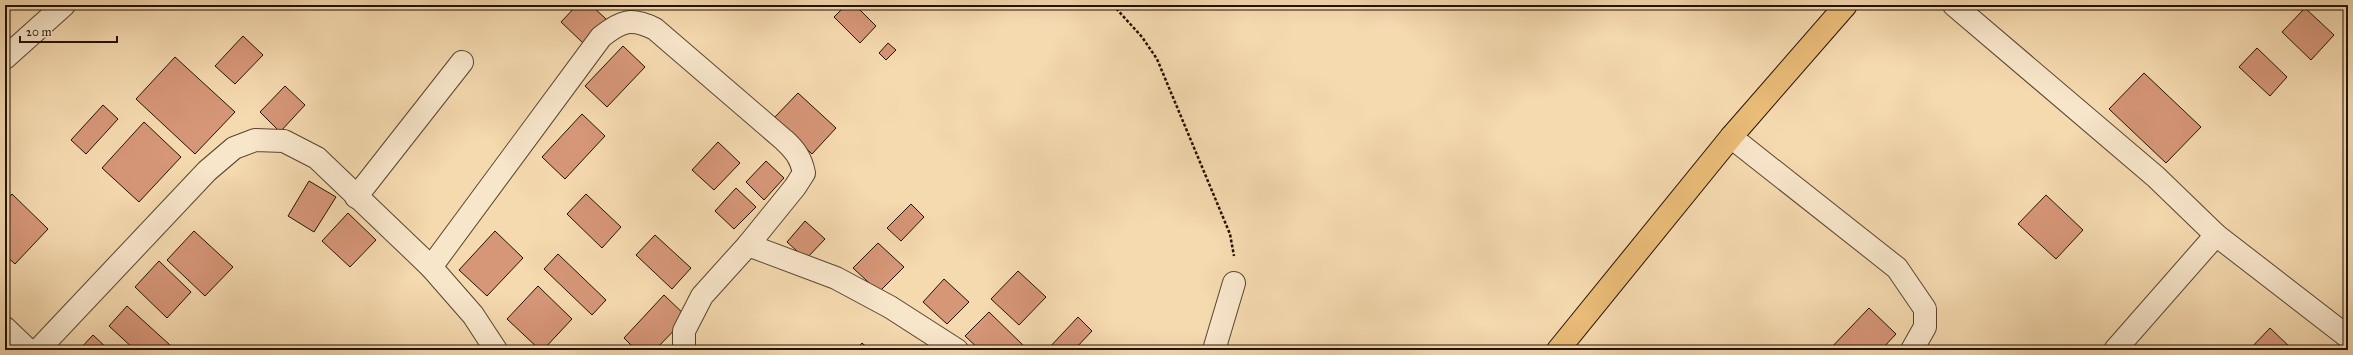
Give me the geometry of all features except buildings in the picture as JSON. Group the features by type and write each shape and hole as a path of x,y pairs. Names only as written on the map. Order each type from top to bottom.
{"main road":[{"path":"1558,350 1732,137 1846,5"}],"street":[{"path":"5,58 64,5"},
{"path":"1954,5 2156,177 2216,235 2348,338 2338,350"},
{"path":"431,267 601,37 616,25 627,22 642,22 656,29 784,140 795,151 801,161 804,173 795,187 748,245 702,296 684,331 684,350"},
{"path":"356,197 462,62"},
{"path":"1732,137 1897,268 1925,309 1925,327 1912,350"},
{"path":"38,350 207,171 234,148 255,140 284,141 317,158 356,197 431,267 473,315 496,350"},
{"path":"2115,350 2216,235"},
{"path":"748,245 836,278 890,307 957,350"},
{"path":"1214,350 1234,282"},
{"path":"5,328 28,350"}],"path":[{"path":"1113,5 1142,37 1157,59 1230,234 1234,257 1234,282"}]}
